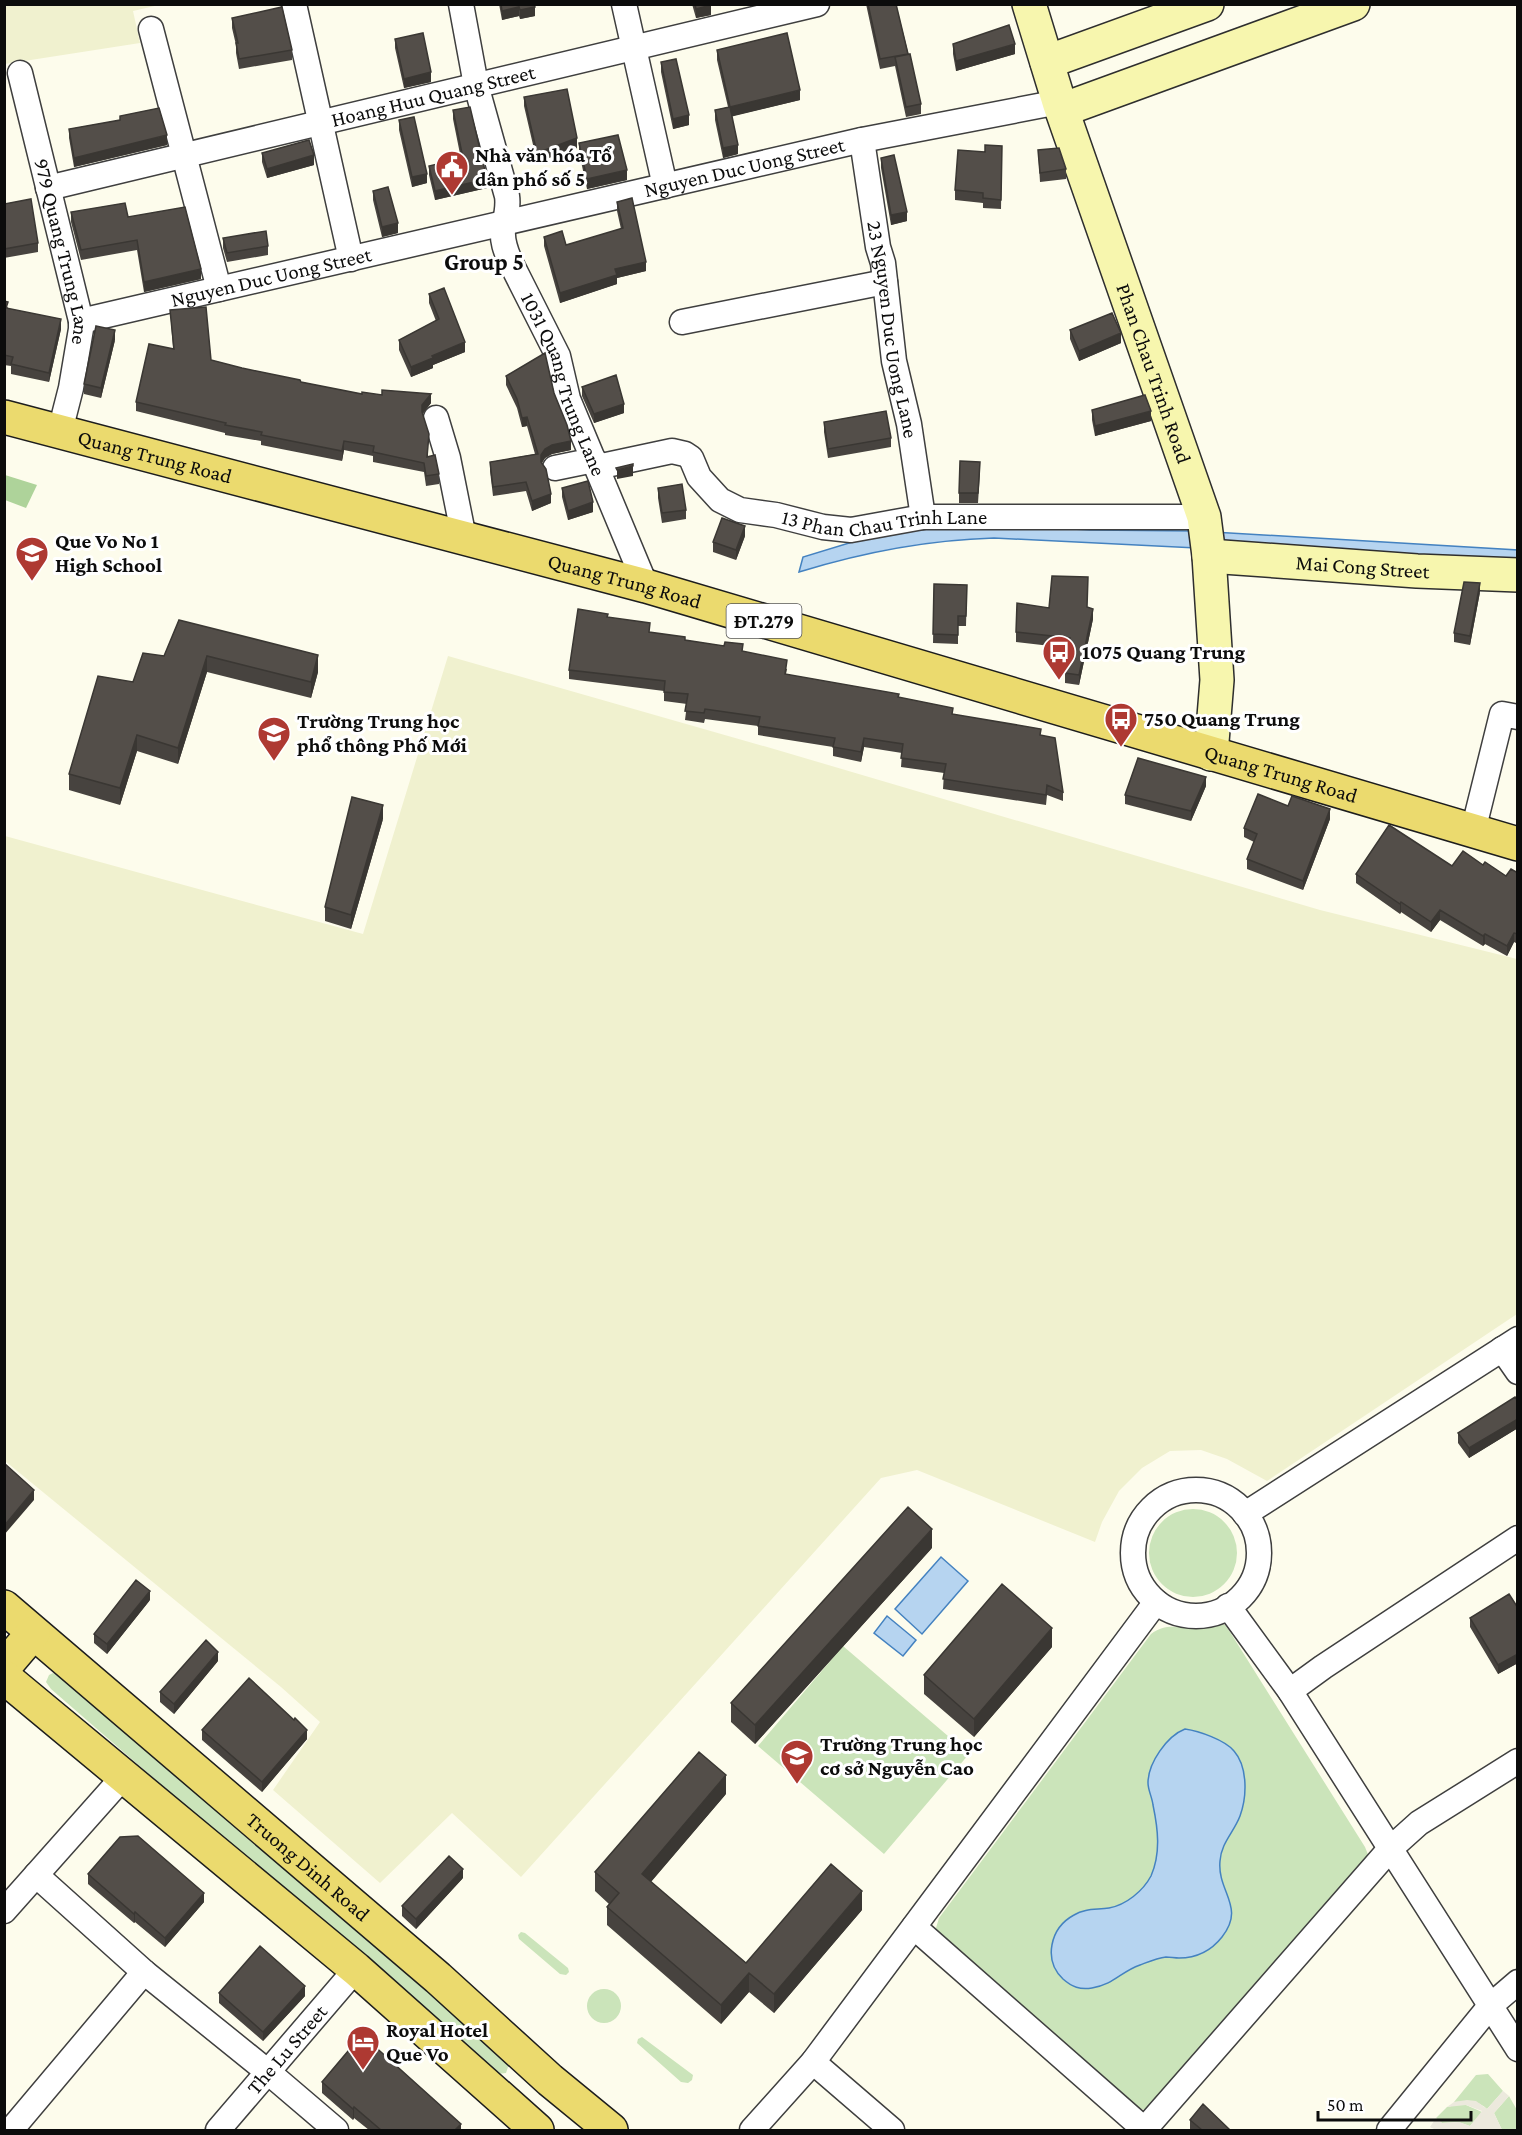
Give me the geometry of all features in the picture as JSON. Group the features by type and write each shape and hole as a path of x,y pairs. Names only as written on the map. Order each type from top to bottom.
{"main road":[{"name":"Quang Trung Road","path":"4,417 646,586 1518,844"},
{"name":"Truong Dinh Road","path":"4,1607 438,1978 550,2080 611,2130"},
{"path":"4,1666 33,1633"},
{"path":"4,1677 356,1969 528,2123 550,2080"}],"street":[{"path":"294,4 351,259"},
{"name":"1031 Quang Trung Lane","path":"461,4 476,86 507,196 503,242 510,261 558,356 568,399 646,586"},
{"path":"624,4 665,186"},
{"name":"Hoang Huu Quang Street","path":"48,188 817,4"},
{"name":"Phan Chau Trinh Road","path":"1029,4 1060,106 1204,517 1209,556 1217,680 1211,754"},
{"path":"1047,63 1207,4"},
{"path":"1060,106 1353,4"},
{"path":"151,29 219,289"},
{"name":"979 Quang Trung Lane","path":"20,73 81,321 71,388 60,432"},
{"name":"Nguyen Duc Uong Street","path":"81,321 862,140 1060,106"},
{"name":"23 Nguyen Duc Uong Lane","path":"862,140 885,282 894,362 909,424 923,517"},
{"path":"682,322 885,282"},
{"path":"436,418 448,458 464,538"},
{"name":"13 Phan Chau Trinh Lane","path":"555,468 672,451 691,458 699,477 720,500 740,510 776,515 823,527 851,530 923,517 1204,517"},
{"name":"Mai Cong Street","path":"1209,556 1417,571 1518,575"},
{"path":"1473,831 1502,714 1518,717"},
{"path":"1245,1514 1510,1344 1518,1372"},
{"path":"1196,1490 1212,1492 1227,1498 1245,1514 1257,1540 1256,1569 1243,1593 1228,1606 1211,1613 1192,1615 1173,1611 1156,1602 1141,1583 1133,1560 1135,1536 1142,1521 1152,1508 1172,1494 1196,1490"},
{"path":"1290,1691 1518,1538"},
{"path":"752,2130 813,2062 1156,1602"},
{"path":"1228,1606 1290,1691 1518,2049"},
{"path":"914,1927 1145,2130 1390,1849 1419,1823 1518,1761"},
{"path":"4,1911 124,1776"},
{"path":"36,1875 144,1972 336,2130"},
{"name":"The Lu Street","path":"218,2130 356,1969"},
{"path":"11,2130 144,1972"},
{"path":"1389,2130 1490,2006 1518,1982"},
{"path":"813,2062 892,2130"}],"green space":[{"path":"5,5 159,5 133,11 140,43 5,64"},
{"path":"5,475 37,485 26,508 5,500"},
{"path":"448,656 774,749 1320,910 1517,959 1517,1314 1267,1481 1227,1459 1201,1450 1170,1451 1142,1468 1119,1491 1102,1522 1095,1542 917,1470 881,1478 521,1877 452,1813 380,1883 273,1790 320,1722 281,1687 5,1461 5,836 363,934"},
{"path":"1193,1509 1210,1513 1224,1522 1233,1536 1237,1553 1233,1570 1224,1584 1210,1593 1193,1597 1176,1593 1162,1584 1153,1570 1149,1553 1153,1536 1162,1522 1176,1513"},
{"path":"1219,1623 1225,1625 1230,1632 1365,1847 1369,1857 1146,2110 1135,2108 939,1938 936,1928 939,1918 1151,1634 1165,1627 1197,1628"},
{"path":"843,1646 969,1754 884,1854 758,1746"},
{"path":"53,1673 68,1680 506,2058 508,2067 506,2073 497,2074 479,2061 51,1689 46,1682 49,1675"},
{"path":"521,1932 568,1968 569,1972 566,1975 560,1974 519,1939 518,1935"},
{"path":"604,1989 616,1994 621,2006 616,2018 604,2023 592,2018 587,2006 592,1994"},
{"path":"642,2037 693,2075 692,2080 688,2083 681,2082 637,2043"},
{"path":"1488,2074 1503,2091 1487,2109 1475,2102 1454,2102 1476,2075"},
{"path":"1509,2096 1517,2110 1517,2130 1502,2130 1494,2113"},
{"path":"1466,2105 1482,2112 1470,2126 1458,2122 1442,2123 1436,2118 1447,2107"}],"shaded area":[{"path":"1503,2091 1509,2096 1494,2113 1502,2130 1436,2130 1430,2127 1436,2118 1442,2123 1459,2122 1470,2126 1482,2111 1466,2105 1447,2107 1454,2102 1467,2100 1476,2101 1487,2109"}],"water":[{"path":"1002,525 1090,530 1196,531 1518,550 1517,564 994,538 944,541 895,548 799,572 803,557 872,536 907,528"},
{"path":"941,1557 968,1581 922,1634 895,1609"},
{"path":"887,1616 916,1640 903,1656 874,1633"},
{"path":"1185,1729 1225,1743 1234,1751 1242,1765 1245,1791 1242,1808 1225,1843 1220,1861 1222,1882 1231,1908 1229,1926 1213,1946 1198,1955 1186,1958 1156,1959 1133,1968 1112,1981 1092,1988 1084,1989 1073,1986 1063,1979 1053,1963 1051,1954 1055,1936 1059,1928 1074,1915 1082,1911 1122,1904 1139,1892 1148,1882 1156,1859 1158,1841 1155,1814 1148,1786 1149,1775 1155,1759 1165,1744"}],"building":[{"path":"501,4 534,4 535,7 520,10 519,7 502,11"},
{"path":"695,4 711,4 711,5 696,9"},
{"path":"868,4 896,4 908,54 880,59"},
{"path":"282,7 292,50 239,59 232,18"},
{"path":"1009,25 1015,44 956,61 953,44"},
{"path":"423,33 431,72 404,79 395,39"},
{"path":"787,33 800,90 730,107 717,50"},
{"path":"910,54 921,104 906,107 895,57"},
{"path":"676,59 689,115 673,119 661,62"},
{"path":"567,89 577,138 537,153 524,97"},
{"path":"470,107 487,179 435,191 429,166 463,158 453,110"},
{"path":"730,107 738,145 723,148 715,110"},
{"path":"159,108 167,135 74,158 69,129 120,120 120,116"},
{"path":"414,117 427,174 412,177 399,120"},
{"path":"618,135 627,170 587,179 579,143"},
{"path":"309,140 314,155 267,169 262,153"},
{"path":"985,145 1002,146 1001,200 983,198 983,193 955,190 958,150 985,152"},
{"path":"1059,148 1066,169 1040,173 1038,150"},
{"path":"894,155 907,212 891,215 881,158"},
{"path":"388,187 398,223 382,227 373,191"},
{"path":"632,198 646,262 615,269 617,275 560,293 544,237 562,231 566,245 623,228 617,202"},
{"path":"31,199 38,243 4,249 4,204"},
{"path":"125,203 128,217 185,207 201,269 144,282 137,240 81,250 71,212"},
{"path":"266,231 268,246 227,253 223,238"},
{"path":"444,288 465,342 411,367 399,340 439,319 429,294"},
{"path":"4,301 8,302 6,308 61,319 49,373 11,364 13,357 4,355"},
{"path":"206,307 211,360 362,394 362,392 382,395 382,390 431,394 422,405 422,412 429,434 427,457 435,455 439,474 426,476 424,463 373,452 374,446 344,441 342,451 261,435 262,432 136,402 149,344 174,349 170,310"},
{"path":"1112,313 1121,333 1079,351 1070,330"},
{"path":"96,326 115,330 101,388 84,384"},
{"path":"545,353 554,393 571,441 552,445 541,455 551,494 532,501 526,482 493,487 490,462 538,454 527,417 522,418 517,399 506,376"},
{"path":"616,375 624,404 594,414 582,387"},
{"path":"1145,395 1151,411 1095,426 1092,410"},
{"path":"886,411 891,438 828,449 824,422"},
{"path":"960,461 980,462 978,493 959,493"},
{"path":"633,464 633,466 617,470 616,468"},
{"path":"588,481 593,502 568,511 562,488"},
{"path":"682,484 686,510 662,513 658,488"},
{"path":"722,518 745,526 736,550 713,542"},
{"path":"1052,576 1088,577 1087,607 1093,609 1079,675 1065,673 1070,638 1016,632 1017,603 1049,608"},
{"path":"1464,582 1480,583 1470,636 1454,633"},
{"path":"934,584 967,585 966,616 958,616 958,635 933,634"},
{"path":"578,609 608,614 607,617 650,623 649,632 685,637 685,640 724,646 725,642 743,644 742,651 787,660 785,674 899,694 898,697 953,708 952,714 1041,729 1040,735 1055,738 1063,792 1047,785 1046,795 943,779 946,764 901,758 903,744 864,738 861,752 833,747 835,738 758,726 760,717 705,709 704,713 685,711 688,694 664,692 665,681 569,670"},
{"path":"179,620 318,655 311,682 207,656 178,748 137,735 120,788 69,774 98,676 133,682 143,653 164,656"},
{"path":"1138,758 1206,777 1191,811 1125,795"},
{"path":"1258,794 1288,806 1292,796 1330,809 1303,881 1247,859 1257,834 1244,828"},
{"path":"352,797 383,805 351,915 325,907"},
{"path":"1389,825 1452,866 1463,851 1483,865 1485,862 1506,876 1511,869 1518,873 1518,934 1514,933 1507,946 1485,934 1483,936 1440,910 1431,922 1356,874"},
{"path":"1515,1397 1518,1401 1518,1419 1469,1448 1458,1433"},
{"path":"4,1463 34,1490 4,1526"},
{"path":"908,1507 932,1529 755,1725 731,1703"},
{"path":"136,1580 150,1591 107,1644 94,1634"},
{"path":"1002,1584 1052,1628 974,1719 924,1675"},
{"path":"1509,1594 1518,1608 1518,1654 1498,1665 1470,1618"},
{"path":"206,1640 218,1652 174,1704 160,1692"},
{"path":"249,1678 307,1730 262,1782 202,1730"},
{"path":"699,1752 726,1775 642,1874 746,1963 831,1864 862,1891 774,1994 749,1973 721,2005 607,1907 619,1893 595,1872"},
{"path":"138,1836 204,1893 165,1938 88,1874 120,1837"},
{"path":"449,1856 463,1869 416,1919 402,1906"},
{"path":"260,1946 305,1986 263,2032 219,1993"},
{"path":"371,2043 461,2124 455,2130 381,2130 322,2082 354,2044"},
{"path":"1203,2104 1230,2130 1202,2130 1190,2120"}],"place":[{"name":"Nhà văn hóa Tổ dân phố số 5","path":"452,196"},
{"name":"Que Vo No 1 High School","path":"32,582"},
{"name":"1075 Quang Trung","path":"1059,681"},
{"name":"750 Quang Trung","path":"1121,748"},
{"name":"Trường Trung học phổ thông Phố Mới","path":"274,762"},
{"name":"Trường Trung học cơ sở Nguyễn Cao","path":"797,1785"},
{"name":"Royal Hotel Que Vo","path":"363,2071"}],"district":[{"name":"Group 5","path":"484,262"}]}
